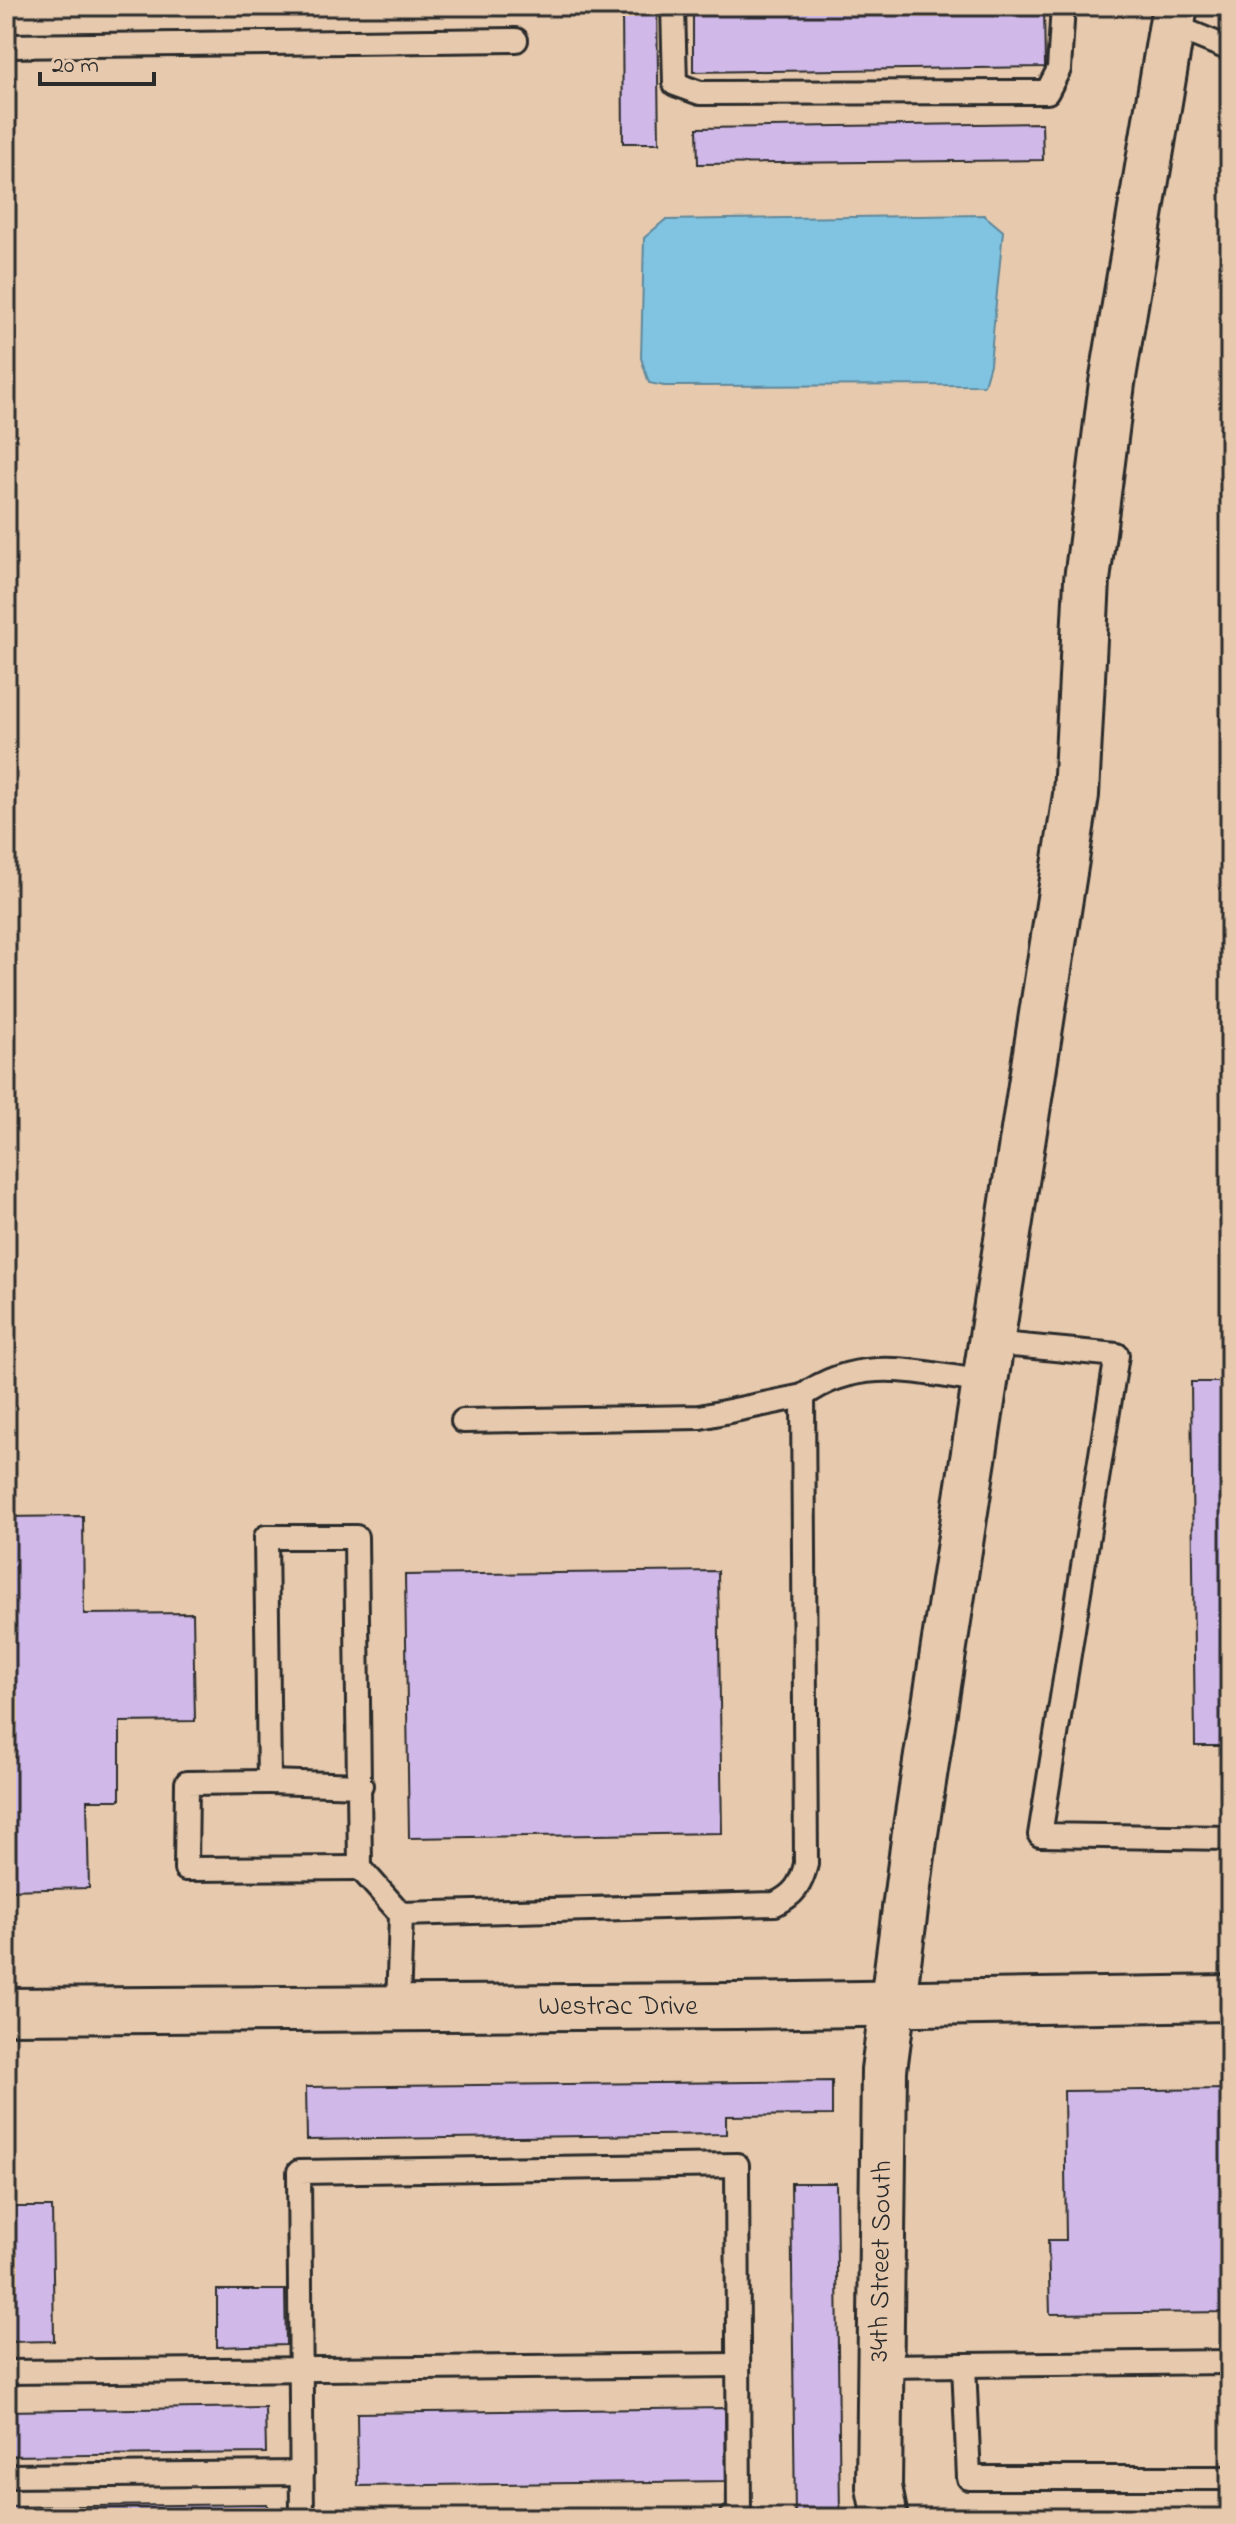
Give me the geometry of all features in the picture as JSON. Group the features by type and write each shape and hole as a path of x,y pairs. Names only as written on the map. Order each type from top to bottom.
{"street":[{"name":"34th Street South","path":"885,2518 879,2487 884,2070 914,1840 1076,795 1087,580 1112,383 1173,16"},
{"name":"Westrac Drive","path":"6,2011 1230,1998"}],"lane":[{"path":"673,6 675,84 700,93 1047,92 1059,69 1063,6"},
{"path":"1173,16 1230,49"},
{"path":"6,46 516,40"},
{"path":"463,1421 700,1417 803,1396 826,1379 857,1371 1117,1355 1040,1835 1230,1838"},
{"path":"401,1914 775,1904 791,1897 802,1882 806,1864 803,1396"},
{"path":"269,1782 266,1537 356,1537 360,1868 401,1914 398,2008"},
{"path":"360,1868 186,1869 187,1783 361,1785"},
{"path":"302,2518 299,2172 737,2165 739,2518 731,2518"},
{"path":"881,2366 1230,2362"},
{"path":"6,2372 738,2365"},
{"path":"964,2365 969,2478 1230,2478"},
{"path":"6,2476 302,2473"}],"water":[{"path":"984,215 1003,231 990,364 984,385 664,386 649,383 641,358 644,238 665,220"}],"building":[{"path":"622,6 657,6 659,143 623,143"},
{"path":"693,6 1044,6 1045,67 693,72"},
{"path":"1042,123 1043,160 698,164 697,128"},
{"path":"1191,1382 1230,1382 1230,1746 1195,1746"},
{"path":"83,1516 84,1614 193,1613 195,1721 120,1722 120,1800 87,1800 89,1888 6,1890 6,1517"},
{"path":"718,1571 722,1833 409,1838 405,1575"},
{"path":"832,2081 832,2115 726,2116 726,2134 307,2140 306,2087"},
{"path":"1230,2089 1230,2312 1050,2314 1048,2240 1066,2240 1064,2091"},
{"path":"791,2183 836,2183 840,2518 795,2518"},
{"path":"6,2207 52,2207 54,2341 6,2342"},
{"path":"217,2290 285,2290 286,2345 217,2347"},
{"path":"265,2407 266,2453 6,2456 6,2411"},
{"path":"725,2408 726,2481 358,2486 357,2413"},
{"path":"267,2504 268,2518 6,2518 6,2507"}]}
